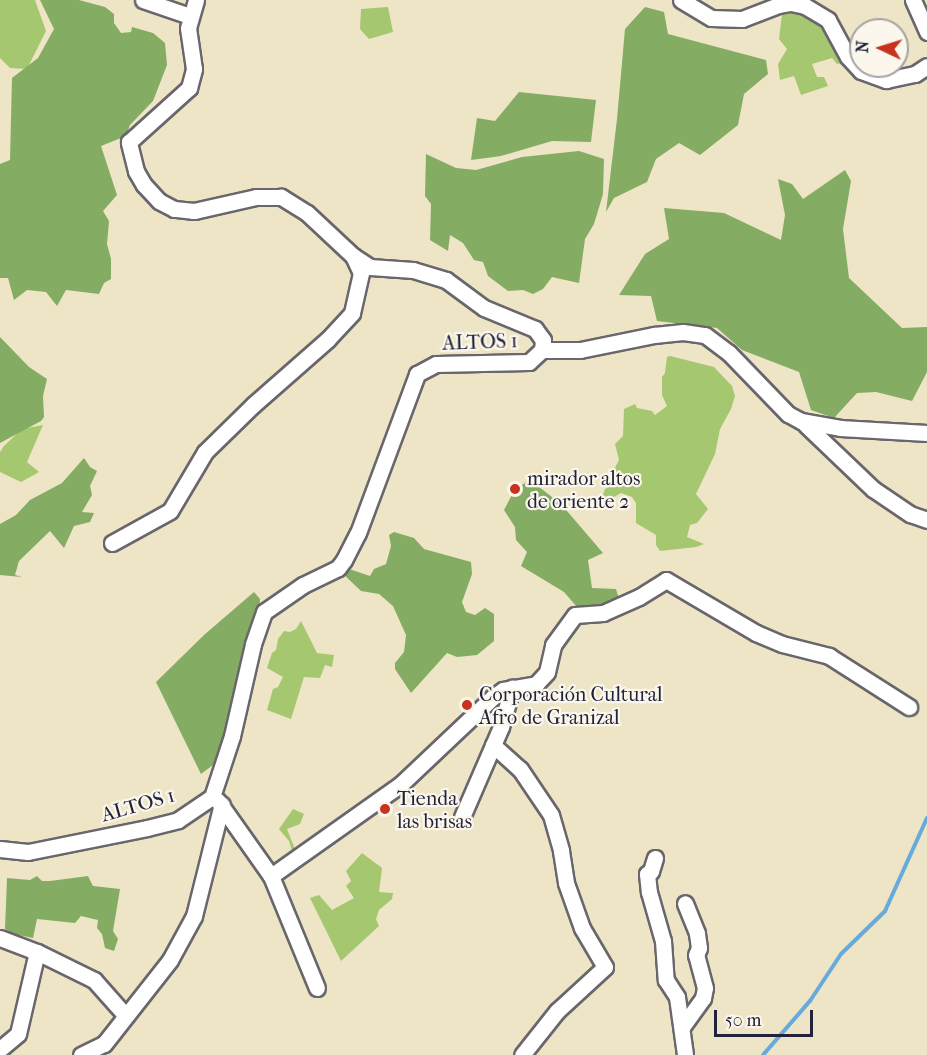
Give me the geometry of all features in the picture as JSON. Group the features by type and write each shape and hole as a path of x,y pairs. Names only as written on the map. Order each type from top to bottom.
{"street":[{"path":"143,0 190,16"},
{"name":"ALTOS 1","path":"0,849 28,852 85,842 178,820 217,800 253,644 264,612 303,585 338,568 344,560 358,533 417,374 436,364 529,362 542,350 543,340 535,329 484,308 446,280 413,270 370,267 353,256 307,213 281,198 256,197 214,209 186,211 159,201 144,185 136,171 129,142 189,88 194,69 188,28 196,0"},
{"path":"681,0 711,18 742,19 791,3 805,6 828,20 848,57 861,71 885,80 915,74 927,66"},
{"path":"913,0 927,32"},
{"path":"112,543 170,511 205,452 253,405 328,339 352,313 361,273 353,256"},
{"path":"542,350 580,350 673,333 705,335 729,353 788,414 801,421 873,489 910,514 927,520"},
{"path":"801,421 840,428 927,433"},
{"path":"272,876 401,784 493,697 512,688 536,684 547,672 553,645 575,615 603,613 639,597 666,580 756,633 782,644 829,656 909,707"},
{"path":"462,817 493,745 512,688"},
{"path":"493,745 520,769 551,815 561,850 566,883 582,928 605,967 557,1011 522,1055"},
{"path":"217,800 272,876 316,988"},
{"path":"81,1055 104,1044 170,960 194,916 217,800"},
{"path":"656,858 651,872 647,874 649,892 663,941 666,980 677,997 686,1055"},
{"path":"682,1027 703,998 705,988 696,955 699,948 697,933 685,903"},
{"path":"0,938 37,952 94,980 126,1016"},
{"path":"0,1048 18,1034 37,952"}],"green space":[{"path":"0,0 35,0 46,31 27,69 10,68 0,58"},
{"path":"40,0 79,0 105,7 114,14 114,23 121,33 131,32 132,27 153,33 165,43 167,65 153,101 130,125 126,136 101,146 117,195 103,211 109,221 107,244 111,259 111,279 104,283 99,294 66,290 57,306 46,292 27,290 14,300 8,278 0,278 0,164 10,160 12,78 38,58 54,29"},
{"path":"388,7 393,32 369,39 360,29 361,9"},
{"path":"645,7 664,12 668,34 766,60 768,74 744,94 738,125 700,155 679,143 656,159 647,182 614,198 606,212 625,29"},
{"path":"809,13 820,20 836,44 843,63 837,64 832,58 812,64 817,77 824,77 828,86 801,95 794,76 780,80 778,64 787,49 779,39 782,14"},
{"path":"519,92 596,100 591,142 552,141 501,156 471,160 477,118 495,121"},
{"path":"579,151 604,159 603,194 594,224 585,239 579,283 552,277 543,289 533,294 523,290 508,291 488,276 483,262 474,260 463,243 450,235 448,251 430,240 431,204 425,196 426,154 456,168 476,170 522,157"},
{"path":"845,170 851,181 843,229 849,278 902,328 927,327 927,372 912,401 876,392 857,393 834,418 811,410 799,372 742,350 717,328 657,321 651,296 619,295 645,254 669,239 664,208 724,213 781,240 785,215 778,179 792,184 803,199"},
{"path":"0,337 29,367 47,379 43,396 44,417 41,421 0,443"},
{"path":"667,357 714,367 732,386 735,396 720,429 715,454 696,494 708,509 697,523 690,525 687,537 704,544 660,551 656,545 656,535 636,523 636,503 632,497 621,493 607,501 602,497 605,489 611,486 609,479 619,460 615,444 623,436 624,409 635,404 637,408 652,411 655,415 667,406 662,395 662,377 665,373"},
{"path":"43,425 27,462 39,472 21,482 0,472 0,452 4,446 22,429"},
{"path":"84,458 90,467 97,471 90,486 92,495 82,512 94,513 90,522 74,526 64,548 50,531 19,561 15,575 22,577 0,575 0,524 16,515 30,500 62,483"},
{"path":"530,480 561,504 603,553 588,560 592,588 616,589 619,599 591,609 577,607 564,592 521,566 527,552 516,540 515,527 504,510 515,489"},
{"path":"394,532 414,538 424,549 471,562 472,574 462,602 466,612 475,615 485,608 494,614 494,641 477,655 457,657 447,653 411,693 395,669 395,663 404,652 406,635 393,606 379,594 361,591 340,571 349,569 370,576 374,569 386,564 391,546 389,535"},
{"path":"254,592 260,599 259,613 217,762 201,774 156,682 204,635"},
{"path":"301,621 317,653 334,655 332,667 325,665 320,678 304,677 291,719 267,710 273,689 278,687 283,677 267,668 272,653 276,650 278,639 284,631 290,632 296,629"},
{"path":"293,809 304,814 300,824 287,829 296,852 293,854 289,841 279,829"},
{"path":"362,853 382,868 379,892 393,893 392,899 379,910 376,919 379,926 341,961 310,898 319,895 332,910 354,898 346,886 351,881 346,871"},
{"path":"37,876 42,881 50,881 88,876 93,886 120,889 113,931 118,939 114,951 105,948 102,934 97,928 98,920 81,916 75,923 37,919 33,938 14,934 5,929 7,878 30,880"}],"waterway":[{"path":"763,1055 810,1001 841,954 885,911 927,818"}],"place":[{"name":"mirador altos de oriente 2","path":"515,489"},
{"name":"Corporación Cultural Afro de Granizal","path":"467,705"},
{"name":"Tienda las brisas","path":"385,809"}]}
